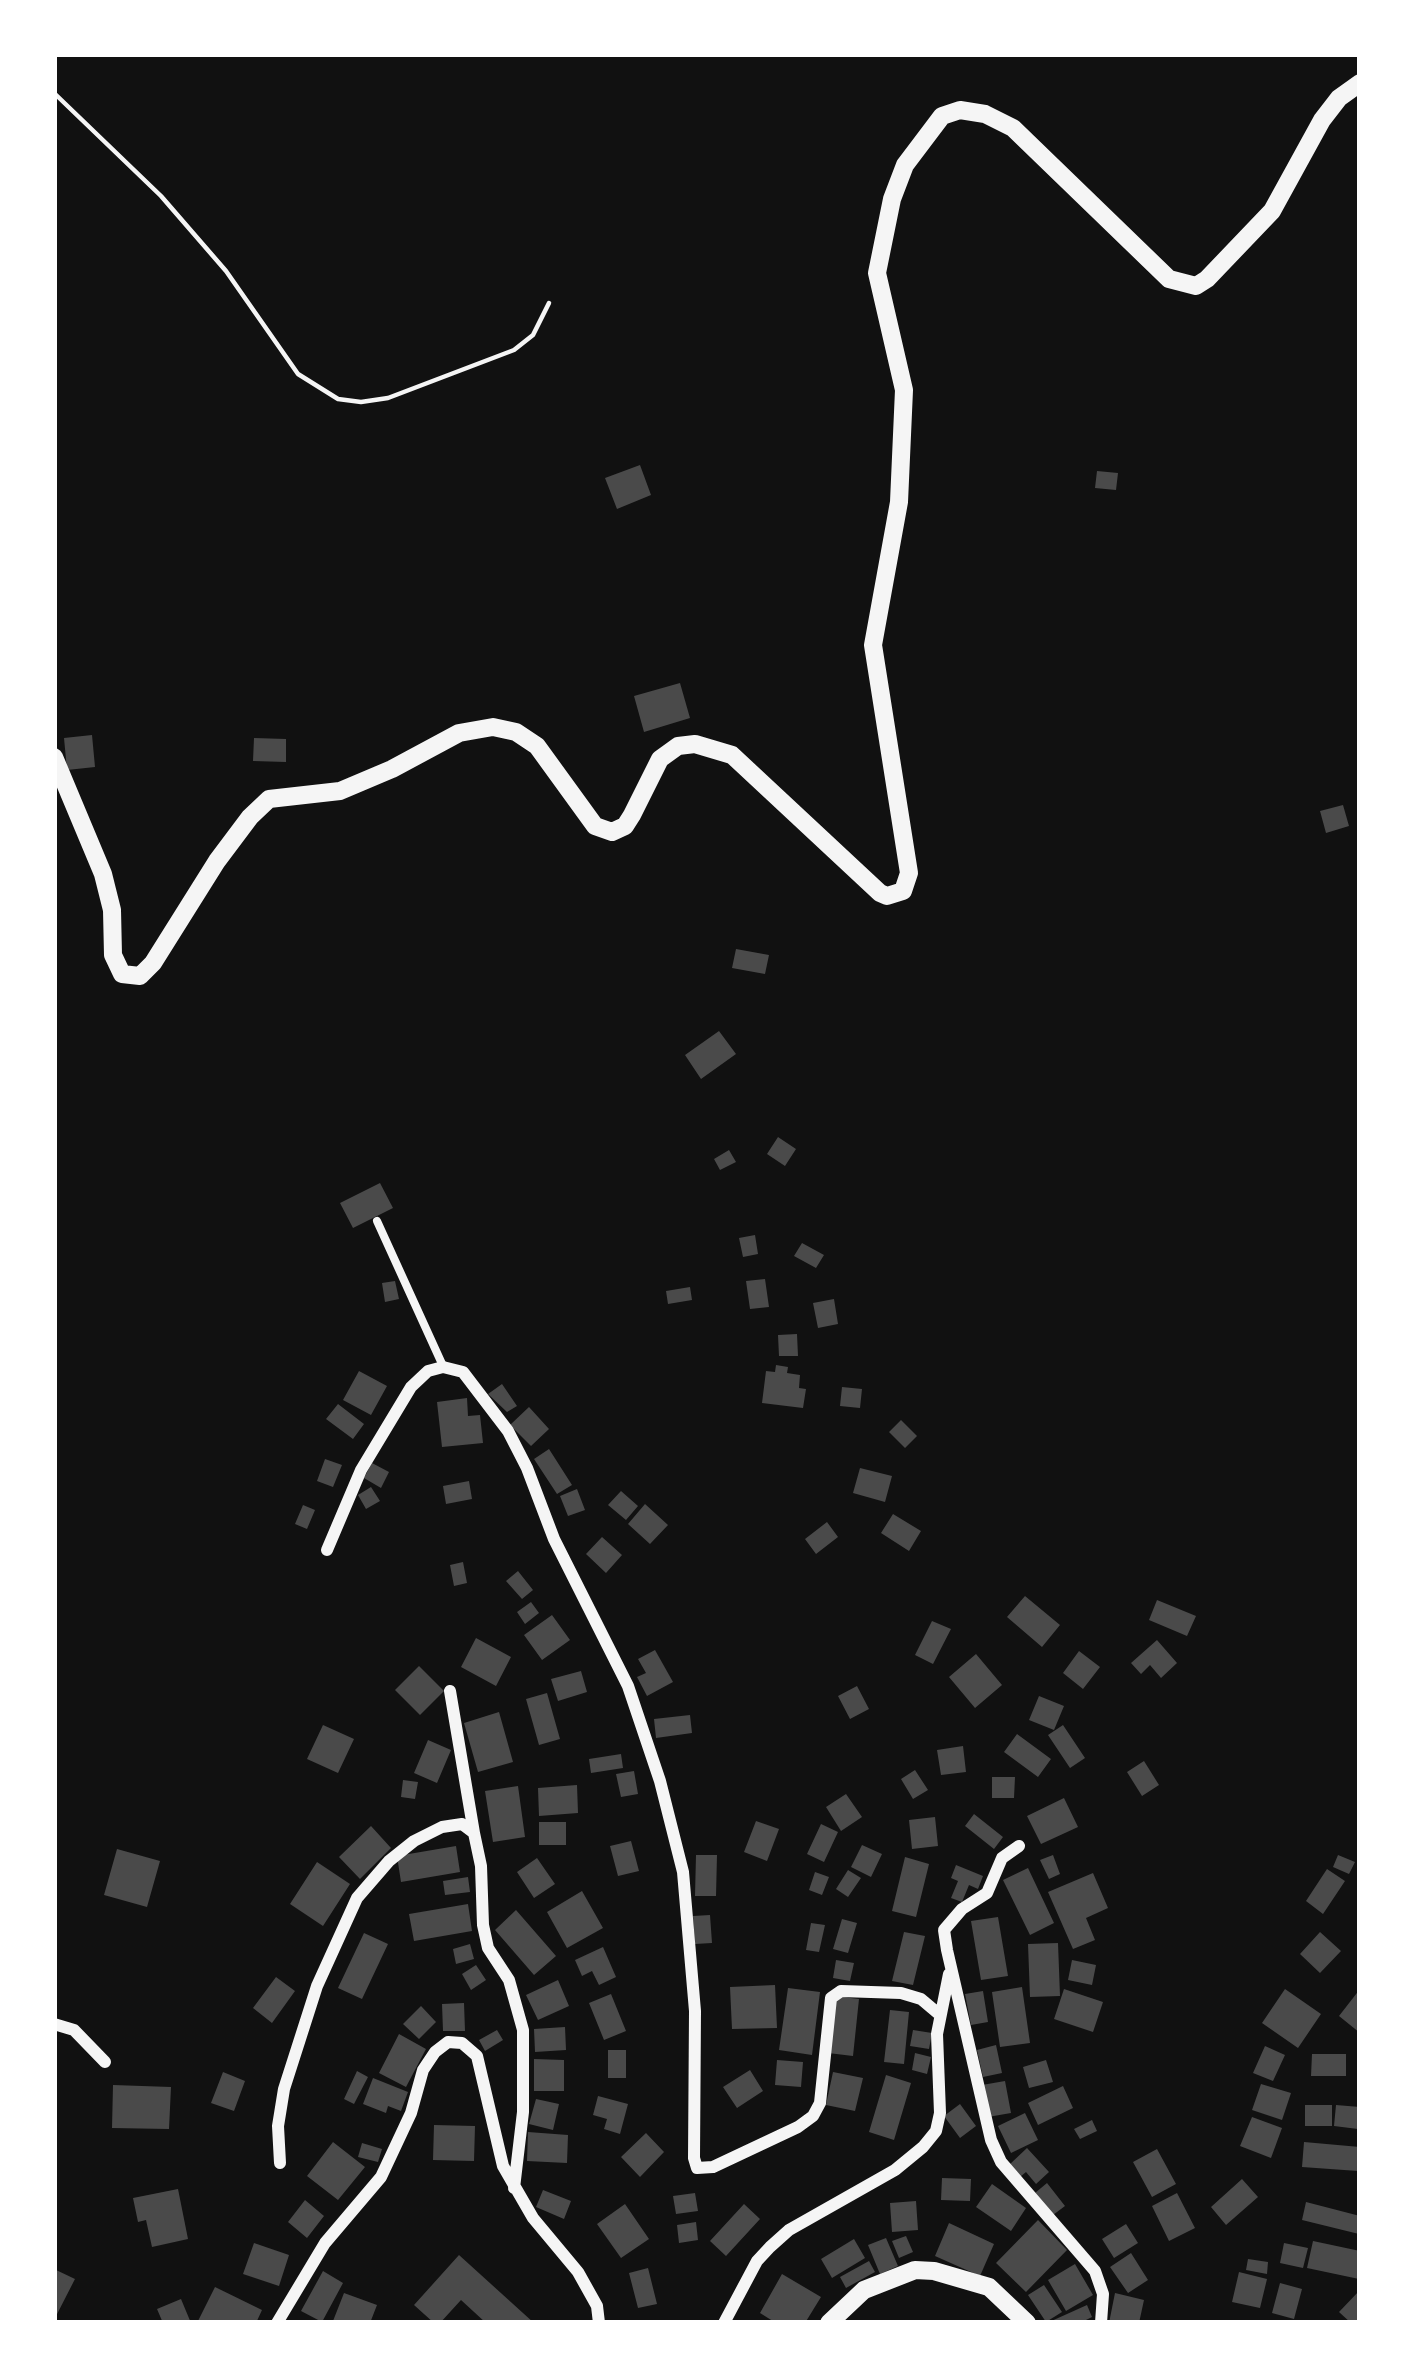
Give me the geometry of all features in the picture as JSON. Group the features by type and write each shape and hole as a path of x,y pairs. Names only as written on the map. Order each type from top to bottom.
{"street":[{"path":"54,757 104,874 112,910 113,955 122,974 140,976 154,963 217,861 269,799 340,791 459,733 493,727 516,732 537,746 596,826 612,832 625,826 660,759 678,746 695,744 732,755 880,893 903,891 909,873 873,645 899,502 904,406 877,273 892,199 905,165 942,116 960,110 985,114 1012,128 1169,279 1196,286 1272,211 1322,120 1360,82"},
{"path":"327,1550 362,1470 401,1402 428,1371 443,1367 463,1372 508,1431 527,1468 554,1539 628,1686 660,1780 682,1872 687,1918 696,2032 697,2168 713,2167 813,2116 820,2103 831,1998 841,1991 901,1993 922,1999 940,2015"},
{"path":"450,1691 481,1866 483,1925 488,1948 508,1980 523,2030 523,2112 514,2188"},
{"path":"280,2163 278,2126 284,2089 316,1986 357,1898 414,1841 442,1827 462,1824 474,1833"},
{"path":"1019,1846 1002,1858 987,1893 962,1909 944,1930 991,2140 1001,2162 1095,2271 1103,2294 1101,2323"},
{"path":"724,2323 757,2261 770,2247 789,2230 895,2170 936,2131 940,2015 951,1967"},
{"path":"54,2024 74,2030 105,2062"},
{"path":"277,2323 325,2242 380,2177 411,2113 423,2070 434,2052 448,2042 462,2043 477,2056 503,2166 514,2188 578,2272 597,2306 599,2323"},
{"path":"829,2323 864,2290 915,2270 989,2287 1027,2323"}],"lane":[{"path":"377,1221 443,1367"}],"path":[{"path":"54,93 161,196 226,271 298,374 338,399 388,398 514,350 533,335 549,303"}],"building":[{"path":"640,465 651,495 617,509 605,478"},
{"path":"1097,471 1118,473 1116,490 1095,488"},
{"path":"680,683 690,718 644,732 634,696"},
{"path":"92,735 95,767 67,770 64,738"},
{"path":"254,738 286,739 286,762 253,761"},
{"path":"1343,805 1349,826 1326,833 1320,811"},
{"path":"736,949 769,955 765,974 732,968"},
{"path":"719,1031 736,1054 701,1079 685,1055"},
{"path":"778,1137 796,1149 785,1166 767,1154"},
{"path":"729,1150 736,1162 720,1170 714,1159"},
{"path":"380,1183 393,1208 353,1228 340,1203"},
{"path":"755,1235 758,1254 743,1257 739,1238"},
{"path":"802,1243 824,1255 816,1268 794,1256"},
{"path":"765,1279 769,1307 750,1309 746,1281"},
{"path":"395,1281 399,1299 385,1302 382,1283"},
{"path":"690,1287 692,1300 668,1304 666,1291"},
{"path":"834,1299 838,1324 818,1328 813,1303"},
{"path":"797,1334 798,1356 779,1356 778,1335"},
{"path":"776,1365 800,1375 799,1388 806,1389 803,1408 762,1403 766,1371 775,1372"},
{"path":"359,1371 387,1386 371,1415 343,1400"},
{"path":"502,1384 517,1406 507,1412 488,1394"},
{"path":"842,1387 862,1389 860,1408 840,1406"},
{"path":"467,1398 468,1416 480,1415 483,1443 442,1447 437,1402"},
{"path":"338,1404 364,1424 353,1439 326,1419"},
{"path":"529,1407 549,1429 531,1446 510,1425"},
{"path":"901,1420 917,1436 905,1448 889,1432"},
{"path":"549,1449 572,1485 557,1494 534,1459"},
{"path":"325,1459 342,1465 333,1487 317,1481"},
{"path":"372,1463 389,1472 381,1488 364,1478"},
{"path":"860,1468 892,1476 885,1502 853,1493"},
{"path":"469,1481 472,1499 446,1504 443,1486"},
{"path":"371,1487 380,1501 366,1509 358,1495"},
{"path":"577,1489 585,1510 568,1516 560,1496"},
{"path":"621,1491 638,1506 626,1520 608,1505"},
{"path":"645,1504 668,1525 650,1544 628,1524"},
{"path":"303,1505 315,1510 307,1529 295,1524"},
{"path":"893,1514 921,1531 909,1551 881,1533"},
{"path":"827,1522 838,1537 816,1554 805,1539"},
{"path":"602,1537 622,1555 606,1573 586,1554"},
{"path":"463,1562 467,1583 454,1586 450,1565"},
{"path":"518,1571 533,1590 522,1599 506,1581"},
{"path":"1025,1596 1060,1625 1042,1647 1007,1617"},
{"path":"1157,1600 1196,1616 1187,1636 1149,1620"},
{"path":"531,1602 539,1613 525,1624 517,1612"},
{"path":"552,1615 570,1640 542,1660 524,1635"},
{"path":"932,1621 951,1629 933,1664 915,1655"},
{"path":"476,1638 511,1657 496,1686 461,1667"},
{"path":"1157,1640 1177,1663 1161,1678 1150,1665 1141,1674 1131,1663"},
{"path":"655,1650 673,1682 647,1696 637,1677 646,1673 638,1659"},
{"path":"1079,1651 1100,1667 1083,1689 1063,1673"},
{"path":"976,1654 1002,1685 975,1708 949,1677"},
{"path":"419,1666 444,1691 420,1715 395,1690"},
{"path":"581,1671 587,1692 558,1701 551,1679"},
{"path":"857,1686 869,1709 850,1719 838,1696"},
{"path":"547,1693 560,1739 539,1745 526,1699"},
{"path":"1039,1696 1064,1706 1054,1730 1029,1720"},
{"path":"499,1712 513,1762 478,1772 464,1723"},
{"path":"690,1715 692,1733 656,1738 654,1719"},
{"path":"323,1725 354,1739 338,1773 307,1759"},
{"path":"1063,1725 1085,1758 1070,1768 1048,1735"},
{"path":"1017,1734 1051,1759 1038,1777 1004,1752"},
{"path":"428,1740 451,1750 437,1783 414,1773"},
{"path":"963,1746 966,1772 941,1775 937,1750"},
{"path":"621,1754 623,1768 591,1773 589,1759"},
{"path":"1144,1761 1159,1785 1142,1796 1127,1772"},
{"path":"915,1770 928,1790 913,1799 901,1779"},
{"path":"634,1771 638,1794 621,1797 616,1774"},
{"path":"992,1777 1015,1777 1014,1798 992,1798"},
{"path":"403,1780 418,1782 415,1799 401,1797"},
{"path":"577,1785 578,1813 539,1816 538,1788"},
{"path":"518,1786 525,1837 493,1842 485,1791"},
{"path":"846,1794 862,1817 841,1831 826,1807"},
{"path":"1064,1798 1078,1827 1041,1844 1027,1816"},
{"path":"974,1814 1003,1837 994,1849 965,1826"},
{"path":"935,1817 938,1846 912,1849 909,1820"},
{"path":"756,1821 779,1829 767,1861 744,1852"},
{"path":"539,1822 566,1822 566,1845 539,1845"},
{"path":"821,1824 838,1832 824,1862 807,1854"},
{"path":"371,1826 391,1848 360,1879 339,1857"},
{"path":"631,1841 639,1871 618,1876 610,1846"},
{"path":"862,1845 882,1854 871,1877 851,1867"},
{"path":"456,1846 460,1872 401,1882 397,1856"},
{"path":"117,1849 160,1861 147,1907 104,1895"},
{"path":"696,1855 717,1855 716,1896 695,1896"},
{"path":"1053,1855 1060,1874 1049,1879 1040,1860"},
{"path":"1338,1855 1355,1862 1349,1874 1333,1867"},
{"path":"905,1857 929,1864 916,1917 892,1911"},
{"path":"537,1858 555,1884 534,1898 517,1872"},
{"path":"317,1862 350,1884 323,1926 290,1904"},
{"path":"956,1865 983,1876 978,1889 969,1885 962,1902 951,1898 958,1881 951,1878"},
{"path":"1028,1868 1054,1923 1030,1935 1003,1880"},
{"path":"1327,1869 1345,1881 1323,1914 1306,1901"},
{"path":"848,1870 861,1878 848,1897 836,1889"},
{"path":"815,1872 829,1877 822,1895 809,1890"},
{"path":"1093,1873 1108,1908 1086,1918 1095,1940 1073,1949 1048,1892"},
{"path":"468,1877 470,1892 445,1895 443,1881"},
{"path":"582,1891 603,1928 567,1948 547,1912"},
{"path":"468,1904 472,1931 414,1941 409,1914"},
{"path":"516,1910 556,1956 534,1975 495,1930"},
{"path":"710,1915 712,1943 695,1944 693,1916"},
{"path":"998,1917 1008,1976 981,1980 971,1921"},
{"path":"842,1919 857,1923 848,1953 833,1949"},
{"path":"811,1923 825,1925 819,1952 806,1950"},
{"path":"904,1932 925,1936 913,1985 892,1981"},
{"path":"1320,1932 1341,1951 1320,1973 1300,1954"},
{"path":"364,1933 388,1944 362,1999 338,1988"},
{"path":"1058,1943 1060,1996 1030,1997 1028,1944"},
{"path":"470,1944 474,1959 456,1964 453,1949"},
{"path":"603,1947 616,1977 599,1985 592,1971 582,1976 575,1960"},
{"path":"836,1960 854,1963 850,1981 833,1978"},
{"path":"1072,1960 1096,1965 1092,1985 1068,1980"},
{"path":"476,1965 486,1980 471,1990 462,1974"},
{"path":"276,1977 295,1991 272,2023 253,2008"},
{"path":"558,1980 569,2006 538,2020 526,1995"},
{"path":"775,1985 777,2028 732,2029 730,1987"},
{"path":"1022,1987 1030,2043 1000,2047 992,1992"},
{"path":"788,1988 820,1992 812,2055 779,2050"},
{"path":"1064,1989 1103,2002 1093,2032 1054,2019"},
{"path":"1285,1989 1321,2014 1298,2048 1262,2023"},
{"path":"1360,1989 1360,2033 1339,2016"},
{"path":"983,1991 988,2022 971,2025 965,1994"},
{"path":"611,1994 626,2031 604,2040 589,2003"},
{"path":"834,1996 859,1999 853,2056 828,2053"},
{"path":"464,2003 465,2031 443,2031 442,2004"},
{"path":"421,2006 436,2022 419,2039 403,2024"},
{"path":"890,2010 909,2012 904,2064 884,2062"},
{"path":"565,2027 566,2050 535,2052 534,2029"},
{"path":"497,2030 503,2040 485,2051 479,2040"},
{"path":"913,2030 932,2033 929,2049 910,2046"},
{"path":"399,2034 426,2049 406,2087 379,2073"},
{"path":"996,2045 1002,2073 983,2077 977,2050"},
{"path":"1265,2046 1285,2055 1273,2081 1253,2073"},
{"path":"608,2050 626,2050 626,2078 608,2078"},
{"path":"915,2053 931,2057 927,2074 912,2070"},
{"path":"1312,2054 1346,2054 1346,2076 1311,2076"},
{"path":"534,2059 564,2060 564,2091 534,2091"},
{"path":"777,2060 803,2062 801,2087 775,2085"},
{"path":"1046,2060 1053,2082 1029,2088 1023,2067"},
{"path":"750,2070 763,2091 737,2108 723,2087"},
{"path":"357,2071 368,2077 354,2104 344,2099"},
{"path":"223,2072 245,2081 234,2111 211,2103"},
{"path":"833,2072 863,2078 855,2111 826,2105"},
{"path":"886,2075 911,2083 894,2140 869,2132"},
{"path":"373,2078 408,2092 401,2111 388,2106 386,2113 363,2104"},
{"path":"1005,2081 1011,2113 988,2117 982,2085"},
{"path":"1261,2084 1291,2093 1282,2120 1252,2110"},
{"path":"113,2085 171,2087 169,2129 112,2128"},
{"path":"1063,2086 1073,2108 1038,2125 1028,2103"},
{"path":"598,2096 628,2104 620,2134 604,2129 607,2119 593,2115"},
{"path":"536,2099 559,2104 553,2130 529,2124"},
{"path":"960,2104 976,2126 960,2138 944,2116"},
{"path":"1305,2105 1332,2105 1332,2126 1305,2126"},
{"path":"1336,2105 1360,2107 1358,2129 1334,2126"},
{"path":"1025,2113 1038,2140 1011,2153 998,2126"},
{"path":"1252,2117 1282,2128 1271,2158 1240,2146"},
{"path":"1092,2120 1097,2131 1080,2139 1074,2129"},
{"path":"434,2125 475,2126 474,2161 433,2160"},
{"path":"528,2132 568,2135 567,2163 527,2161"},
{"path":"646,2133 664,2152 640,2177 621,2157"},
{"path":"333,2142 365,2167 338,2200 307,2176"},
{"path":"1304,2142 1360,2147 1358,2171 1302,2167"},
{"path":"362,2143 382,2149 378,2162 358,2157"},
{"path":"1027,2148 1049,2172 1036,2184 1026,2172 1020,2177 1009,2165"},
{"path":"1157,2149 1176,2184 1152,2197 1133,2162"},
{"path":"942,2178 971,2179 970,2201 941,2200"},
{"path":"1242,2179 1258,2197 1226,2225 1211,2207"},
{"path":"1047,2183 1065,2206 1053,2215 1035,2193"},
{"path":"992,2184 1026,2208 1011,2231 976,2207"},
{"path":"178,2189 188,2239 152,2247 146,2220 138,2222 133,2198"},
{"path":"543,2190 571,2201 564,2219 536,2207"},
{"path":"695,2193 698,2211 676,2214 673,2196"},
{"path":"1177,2193 1195,2228 1169,2241 1152,2206"},
{"path":"305,2200 324,2216 307,2238 288,2222"},
{"path":"916,2201 918,2230 892,2232 890,2203"},
{"path":"1306,2202 1360,2216 1359,2234 1302,2220"},
{"path":"625,2204 649,2239 621,2258 597,2224"},
{"path":"744,2204 760,2219 726,2256 710,2241"},
{"path":"1038,2220 1067,2250 1026,2292 996,2263"},
{"path":"696,2222 698,2240 679,2243 677,2225"},
{"path":"949,2223 994,2244 980,2276 935,2256"},
{"path":"1126,2224 1138,2243 1114,2258 1102,2239"},
{"path":"906,2236 913,2252 899,2258 892,2241"},
{"path":"886,2238 898,2266 880,2274 868,2245"},
{"path":"854,2239 865,2258 832,2278 821,2259"},
{"path":"1313,2241 1360,2251 1359,2279 1307,2268"},
{"path":"254,2243 289,2255 279,2286 243,2274"},
{"path":"1284,2243 1308,2248 1303,2268 1280,2263"},
{"path":"1131,2253 1148,2280 1128,2293 1110,2267"},
{"path":"459,2255 534,2323 486,2323 461,2300 440,2323 434,2323 414,2305"},
{"path":"1248,2259 1268,2262 1267,2274 1246,2270"},
{"path":"869,2261 875,2272 846,2288 840,2277"},
{"path":"1075,2264 1093,2295 1066,2311 1048,2280"},
{"path":"648,2268 657,2304 638,2308 629,2273"},
{"path":"54,2269 75,2279 54,2320"},
{"path":"323,2271 343,2283 322,2322 301,2311"},
{"path":"1239,2272 1267,2279 1260,2308 1232,2302"},
{"path":"782,2274 821,2297 805,2323 776,2323 760,2313"},
{"path":"1280,2283 1302,2289 1294,2319 1272,2313"},
{"path":"1044,2285 1062,2312 1046,2322 1028,2295"},
{"path":"215,2287 262,2310 256,2323 197,2323"},
{"path":"1360,2290 1360,2323 1351,2323 1339,2312"},
{"path":"344,2293 377,2305 370,2323 333,2321"},
{"path":"1115,2293 1144,2300 1139,2323 1109,2323"},
{"path":"181,2299 191,2323 163,2323 157,2309"},
{"path":"1087,2305 1092,2317 1080,2323 1047,2323"}]}
